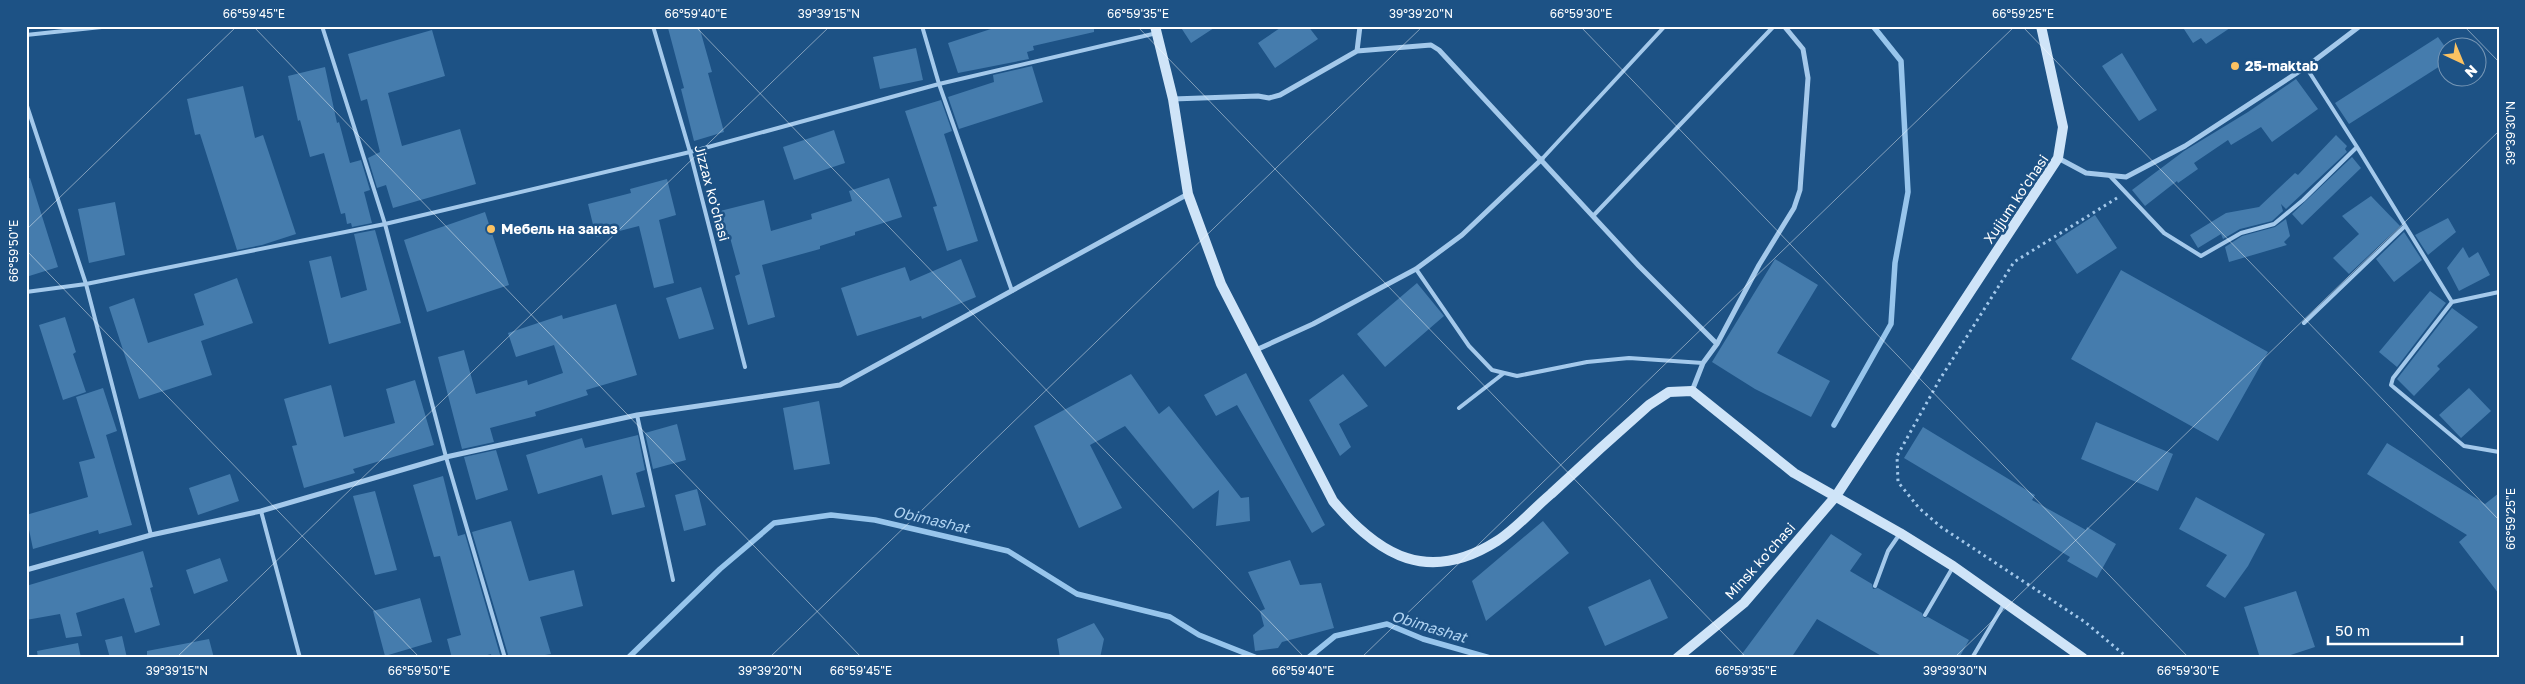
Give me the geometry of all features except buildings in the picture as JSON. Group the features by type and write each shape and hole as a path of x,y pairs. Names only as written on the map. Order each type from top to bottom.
{"street":[{"path":"1357,51 1360,26"},
{"path":"1692,391 1704,363 1717,344 1760,265 1794,208 1800,190 1808,78 1803,49 1784,26"},
{"path":"2042,26 2063,127 2058,158"},
{"name":"Xujjum ko'chasi","path":"1836,496 2058,158 2086,173 2126,177 2185,146 2306,67 2360,26"},
{"path":"1156,30 1173,99 1188,194 1221,284 1333,501 1349,520 1373,542 1400,557 1433,563 1468,557 1498,540 1649,405 1669,392 1692,391 1794,473 1900,533 1953,566 2083,658"},
{"path":"1173,99 1258,96 1269,98 1280,95 1357,51 1422,44 1431,45 1439,50 1593,216 1717,344"},
{"path":"1256,350 1313,324 1416,269 1462,235 1542,159"},
{"path":"26,570 151,535 261,511 446,456 637,415 840,385 1188,194"},
{"name":"Minsk ko'chasi","path":"1677,658 1744,603 1836,496"}],"lane":[{"path":"26,35 111,26"},
{"path":"322,26 385,224 446,456 505,658"},
{"name":"Jizzax ko'chasi","path":"653,26 690,152 746,367"},
{"path":"922,26 939,84 1012,291"},
{"path":"1542,159 1665,26"},
{"path":"1593,216 1774,26"},
{"path":"26,292 86,284 385,224 690,152 939,84 1156,30"},
{"path":"2306,67 2358,147 2452,302"},
{"path":"26,103 86,284 151,535"},
{"path":"2110,176 2164,233 2201,256 2242,233 2274,224 2303,200 2358,147"},
{"path":"2304,323 2405,226"},
{"path":"1416,269 1469,346 1492,370 1517,376 1587,362 1629,358 1704,363"},
{"path":"2499,292 2452,302 2393,378 2391,385 2464,446 2499,452"},
{"path":"1459,408 1504,372"},
{"path":"637,415 673,580"},
{"path":"261,511 300,658"},
{"path":"1875,586 1888,551 1900,533"},
{"path":"1925,615 1953,566"},
{"path":"1972,658 2005,601"}],"path":[{"path":"2126,193 2014,262 1940,379 1897,456 1898,482 1919,508 1941,527 2085,622 2128,658"}],"waterway":[{"path":"1834,425 1891,324 1895,263 1908,192 1901,61 1873,26"},
{"name":"Obimashat","path":"628,658 720,569 774,523 831,515 875,520 1008,551 1077,594 1170,617 1199,635 1257,658"},
{"name":"Obimashat","path":"1308,658 1335,636 1387,624 1423,639 1490,658"}],"place":[{"name":"25-maktab","path":"2235,66"},
{"name":"Мебель на заказ","path":"491,229"}]}
